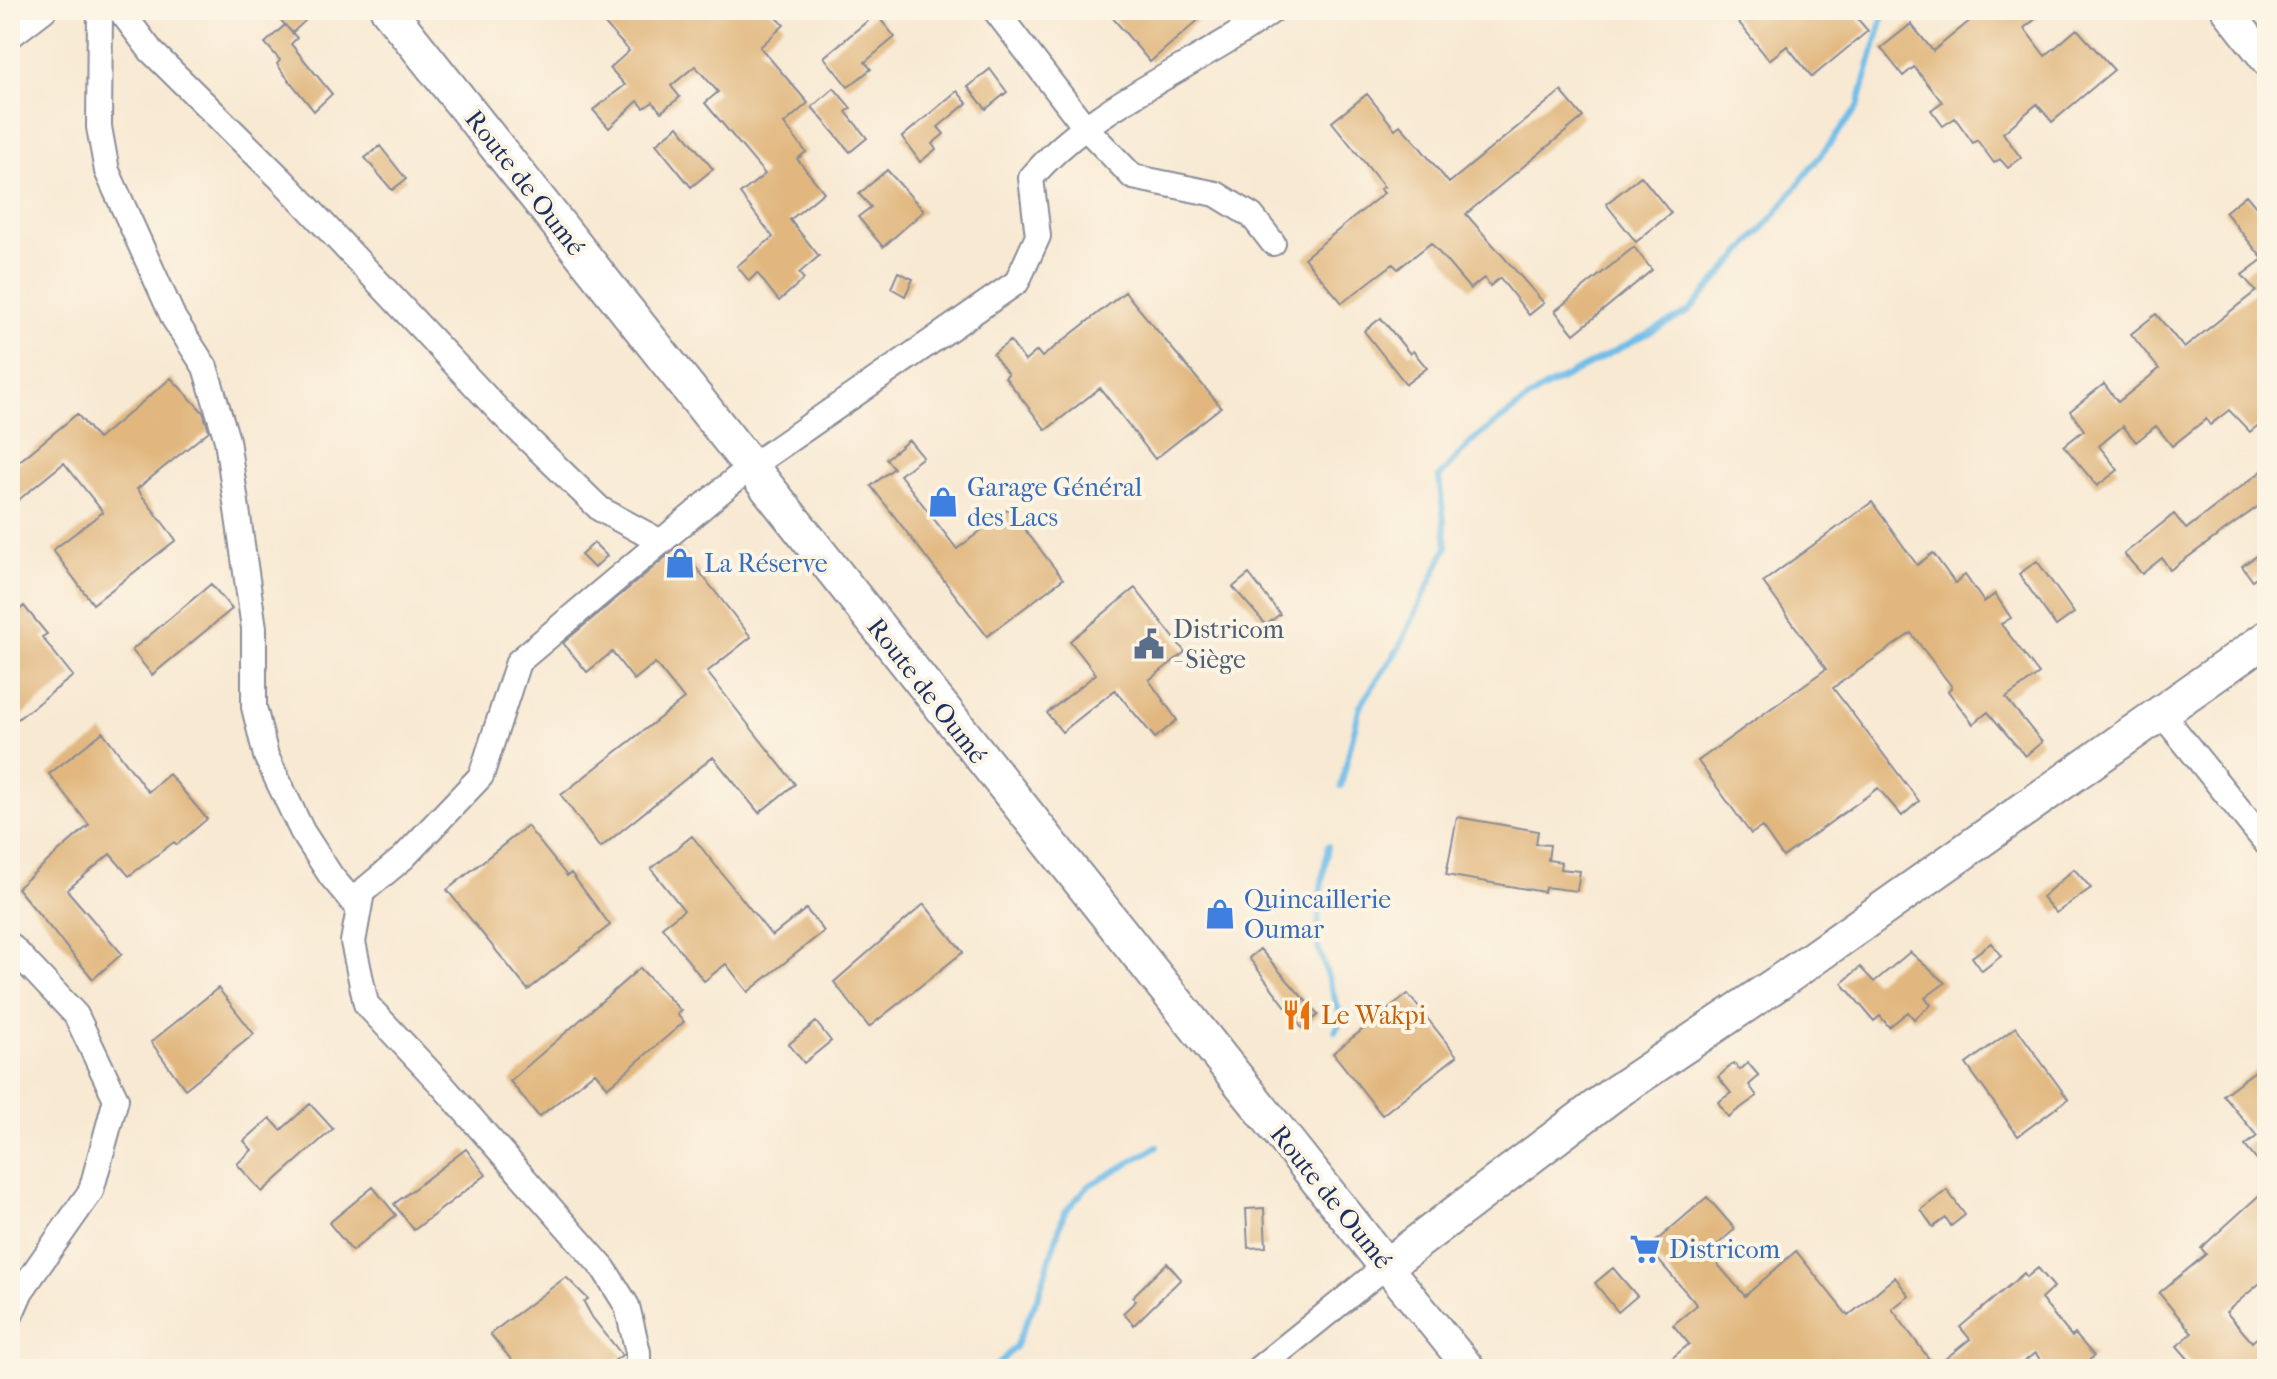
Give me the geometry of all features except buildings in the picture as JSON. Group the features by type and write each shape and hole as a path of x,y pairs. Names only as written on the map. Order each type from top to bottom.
{"main road":[{"name":"Route de Oumé","path":"388,10 1386,1266"},
{"path":"1386,1266 1613,1094 1778,983 2267,638"}],"street":[{"path":"10,36 44,10"},
{"path":"100,10 99,127 107,171 174,319 205,367 227,440 254,628 254,707 266,756 302,831 331,876 359,909"},
{"path":"120,10 151,51 283,181 501,413 600,509 661,542"},
{"path":"995,10 1085,127 1133,177 1216,194 1252,216 1273,243"},
{"path":"638,1369 638,1352 627,1306 604,1269 442,1085 366,1004 353,942 362,892 403,858 481,776 518,662 750,467 1017,282 1038,236 1031,178 1055,149 1085,127 1238,36 1273,10"},
{"path":"2227,10 2266,59"},
{"path":"2161,713 2267,844"},
{"path":"10,945 76,1015 116,1099 91,1191 21,1291 10,1316"},
{"path":"1258,1369 1386,1266"},
{"name":"Route de Oumé","path":"1386,1266 1470,1369"}],"waterway":[{"path":"1341,786 1360,706 1400,646 1447,547 1439,477 1472,441 1539,391 1688,312 1773,217 1858,107 1885,10"},
{"path":"1328,846 1319,901 1318,947 1342,1020 1335,1031"},
{"path":"993,1369 1015,1347 1039,1294 1064,1213 1088,1186 1157,1147"}],"place":[{"name":"Garage Général des Lacs","path":"943,502"},
{"name":"La Réserve","path":"680,563"},
{"name":"Districom - Siège","path":"1149,644"},
{"name":"Quincaillerie Oumar","path":"1220,914"},
{"name":"Le Wakpi","path":"1297,1015"},
{"name":"Districom","path":"1645,1249"}]}
